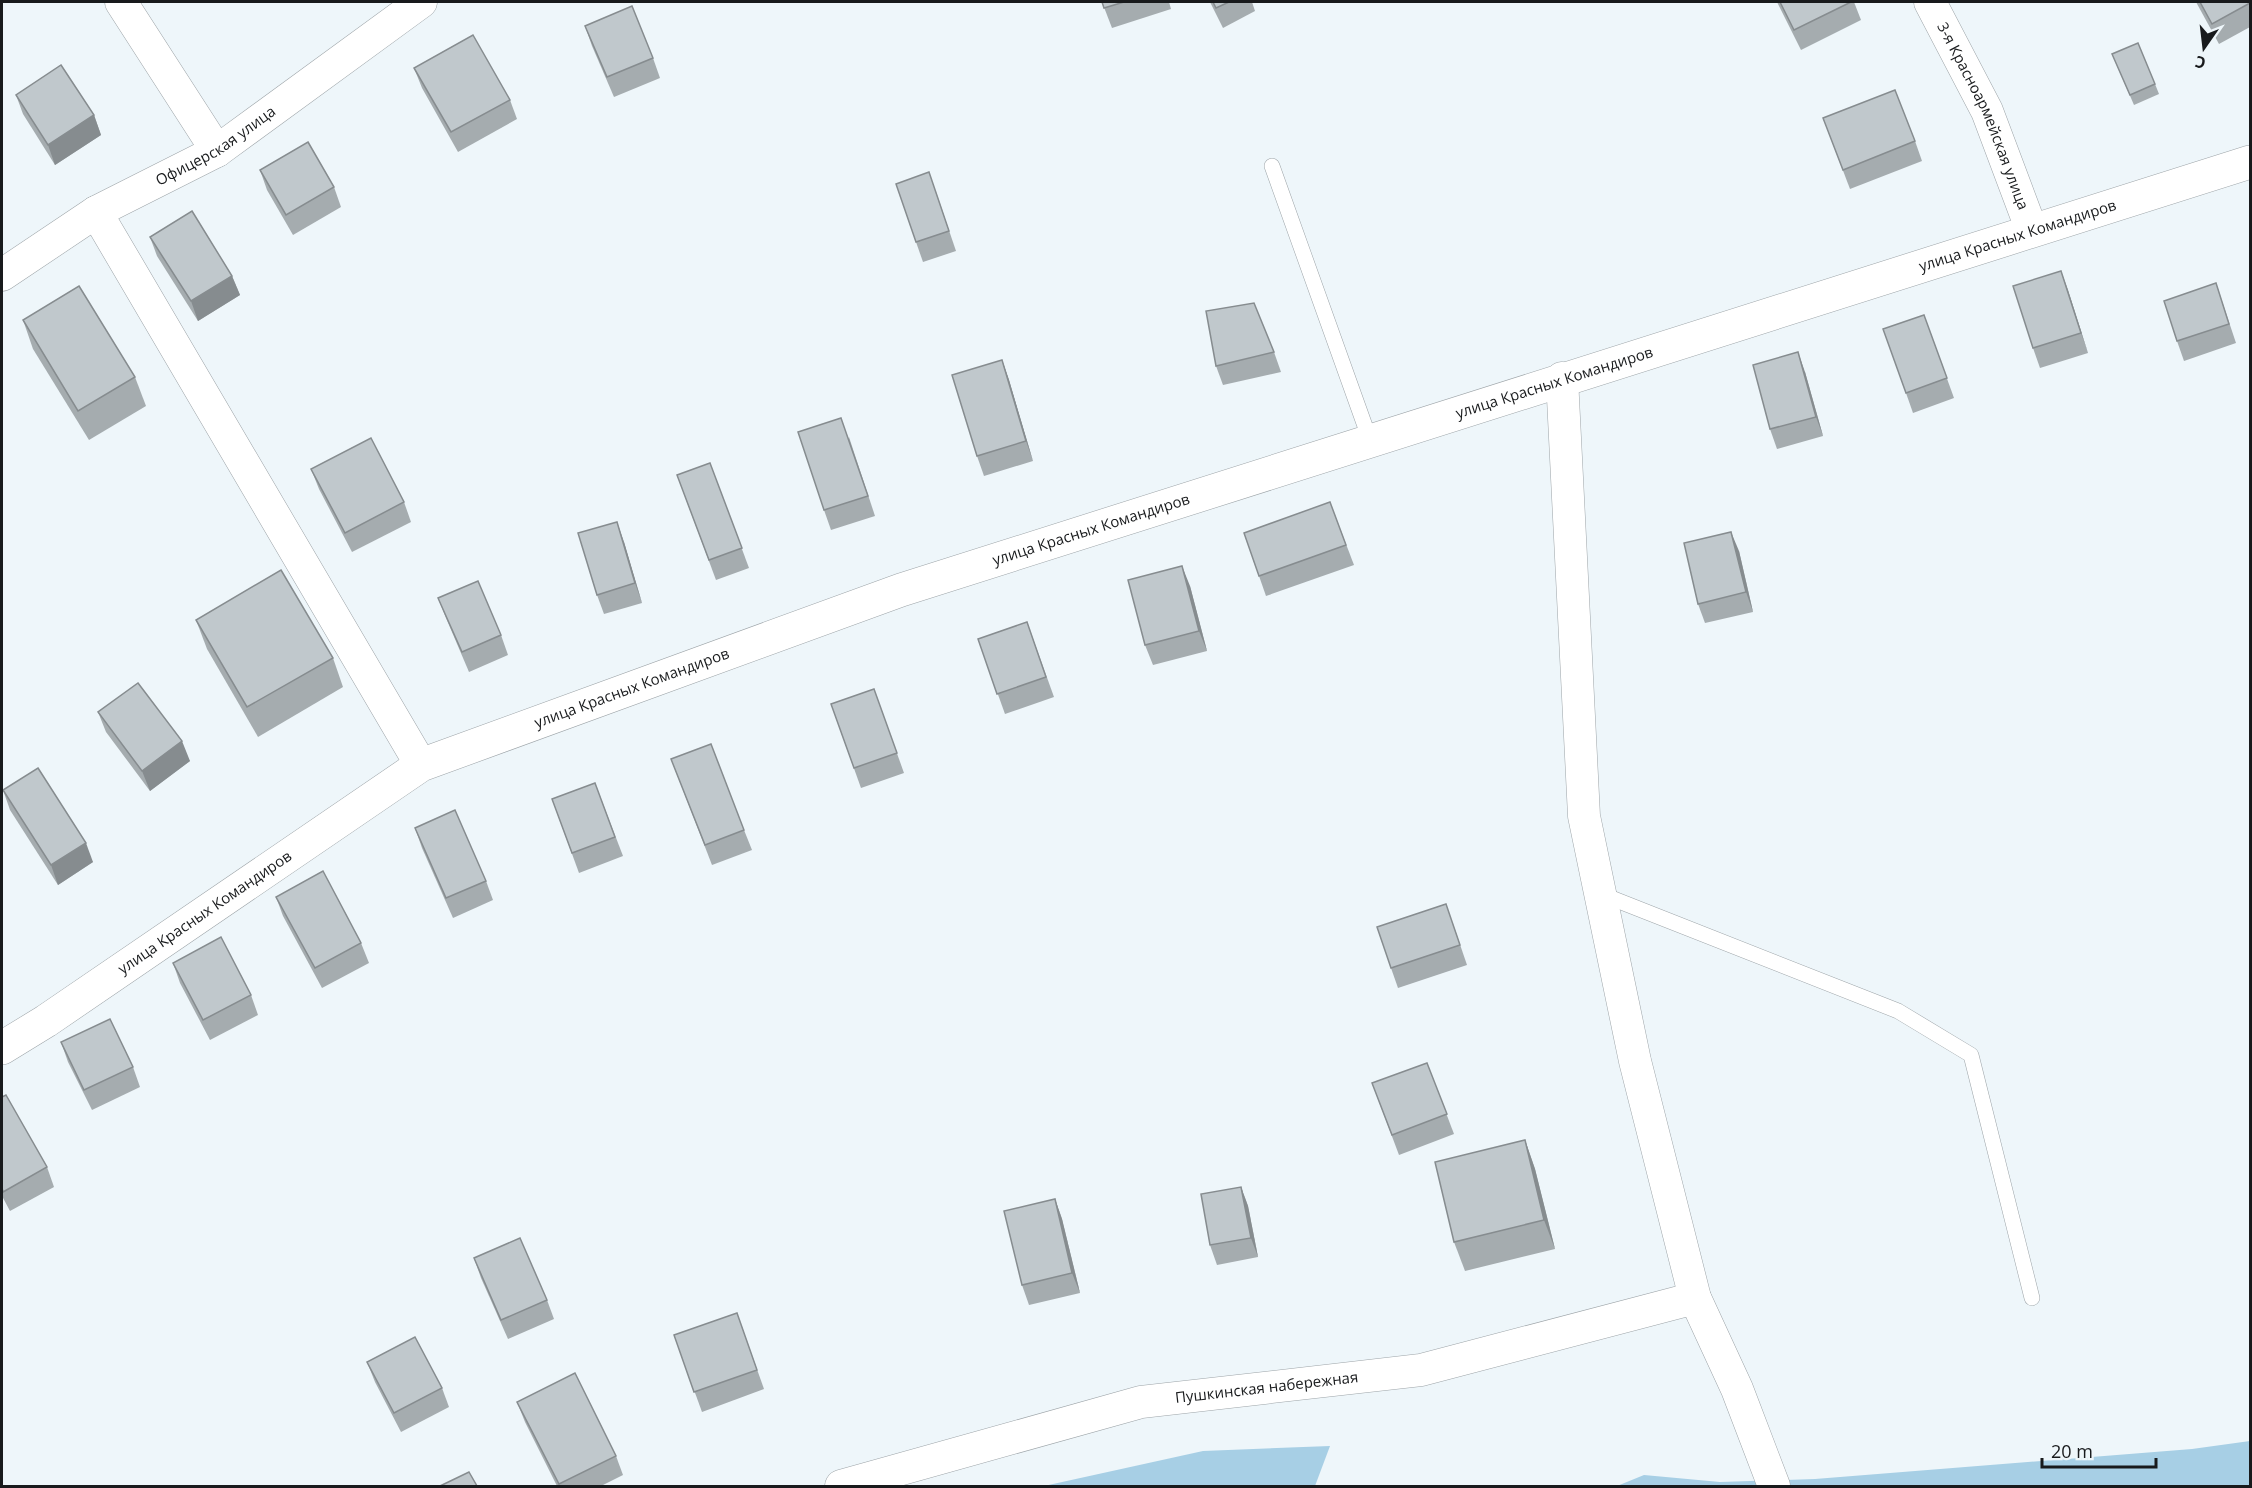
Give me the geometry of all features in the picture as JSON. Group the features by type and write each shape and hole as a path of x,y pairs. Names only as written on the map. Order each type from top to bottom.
{"street":[{"path":"122,2 217,151"},
{"name":"Офицерская улица","path":"2,275 96,212 217,151 421,2"},
{"name":"3-я Красноармейская улица","path":"1930,2 1987,111 2032,231"},
{"name":"улица Красных Командиров","path":"2,1048 46,1021 421,765 901,590 1562,378 2250,162"},
{"path":"96,212 421,765"},
{"path":"1562,378 1584,816 1635,1061 1695,1298 1737,1389 1774,1486"},
{"name":"Пушкинская набережная","path":"841,1486 1141,1402 1421,1370 1695,1298"}],"lane":[{"path":"1272,165 1370,440"},
{"path":"1601,894 1898,1011 1971,1055 2032,1298"}],"water":[{"path":"2250,1441 2250,1486 1617,1486 1644,1475 1720,1482 1815,1479 2192,1449"},
{"path":"1330,1446 1315,1486 1044,1486 1203,1451"}],"building":[{"path":"1102,2 1124,2 1104,8"},
{"path":"1213,2 1229,2 1216,8"},
{"path":"1780,2 1851,2 1794,30"},
{"path":"2200,2 2250,2 2250,3 2212,24"},
{"path":"632,6 653,58 607,77 585,26"},
{"path":"473,35 510,100 451,132 414,68"},
{"path":"2138,43 2155,84 2130,95 2112,54"},
{"path":"61,65 94,115 48,145 16,95"},
{"path":"1895,90 1915,141 1843,170 1823,118"},
{"path":"308,142 334,187 286,215 260,170"},
{"path":"929,172 949,231 916,242 896,184"},
{"path":"192,211 232,276 191,301 150,237"},
{"path":"2061,271 2081,333 2033,348 2013,286"},
{"path":"2216,283 2229,324 2177,341 2164,301"},
{"path":"79,286 135,377 78,411 23,320"},
{"path":"1254,303 1274,352 1216,366 1206,311"},
{"path":"1924,315 1947,378 1906,393 1883,329"},
{"path":"1798,352 1816,417 1770,429 1753,365"},
{"path":"1002,360 1026,441 977,456 952,375"},
{"path":"841,418 868,496 824,510 798,432"},
{"path":"371,438 404,502 345,533 311,469"},
{"path":"710,463 742,548 709,560 677,475"},
{"path":"1330,502 1346,545 1259,576 1244,533"},
{"path":"617,522 635,583 597,595 578,533"},
{"path":"1731,532 1746,592 1698,604 1684,543"},
{"path":"1182,566 1199,631 1145,645 1128,580"},
{"path":"281,570 333,658 247,707 196,620"},
{"path":"478,581 501,635 462,652 438,598"},
{"path":"1027,622 1046,677 997,694 978,639"},
{"path":"138,683 182,741 142,771 98,712"},
{"path":"874,689 897,753 854,768 831,704"},
{"path":"711,744 744,830 705,845 671,759"},
{"path":"38,768 86,843 51,865 3,790"},
{"path":"595,783 615,837 572,853 552,799"},
{"path":"455,810 486,881 446,898 415,828"},
{"path":"323,871 361,943 315,968 276,897"},
{"path":"1446,904 1460,945 1391,968 1377,927"},
{"path":"221,937 251,995 203,1020 173,963"},
{"path":"110,1019 133,1067 84,1090 61,1042"},
{"path":"1427,1063 1447,1114 1392,1135 1372,1083"},
{"path":"6,1095 47,1167 3,1192 2,1097"},
{"path":"1525,1140 1544,1220 1454,1242 1435,1162"},
{"path":"1241,1187 1251,1238 1210,1245 1201,1194"},
{"path":"1055,1199 1072,1273 1022,1285 1004,1211"},
{"path":"520,1238 547,1300 501,1320 474,1258"},
{"path":"737,1313 757,1370 694,1392 674,1335"},
{"path":"415,1337 442,1388 394,1413 367,1362"},
{"path":"575,1373 616,1456 559,1484 517,1402"},
{"path":"469,1472 477,1486 440,1486"}]}
